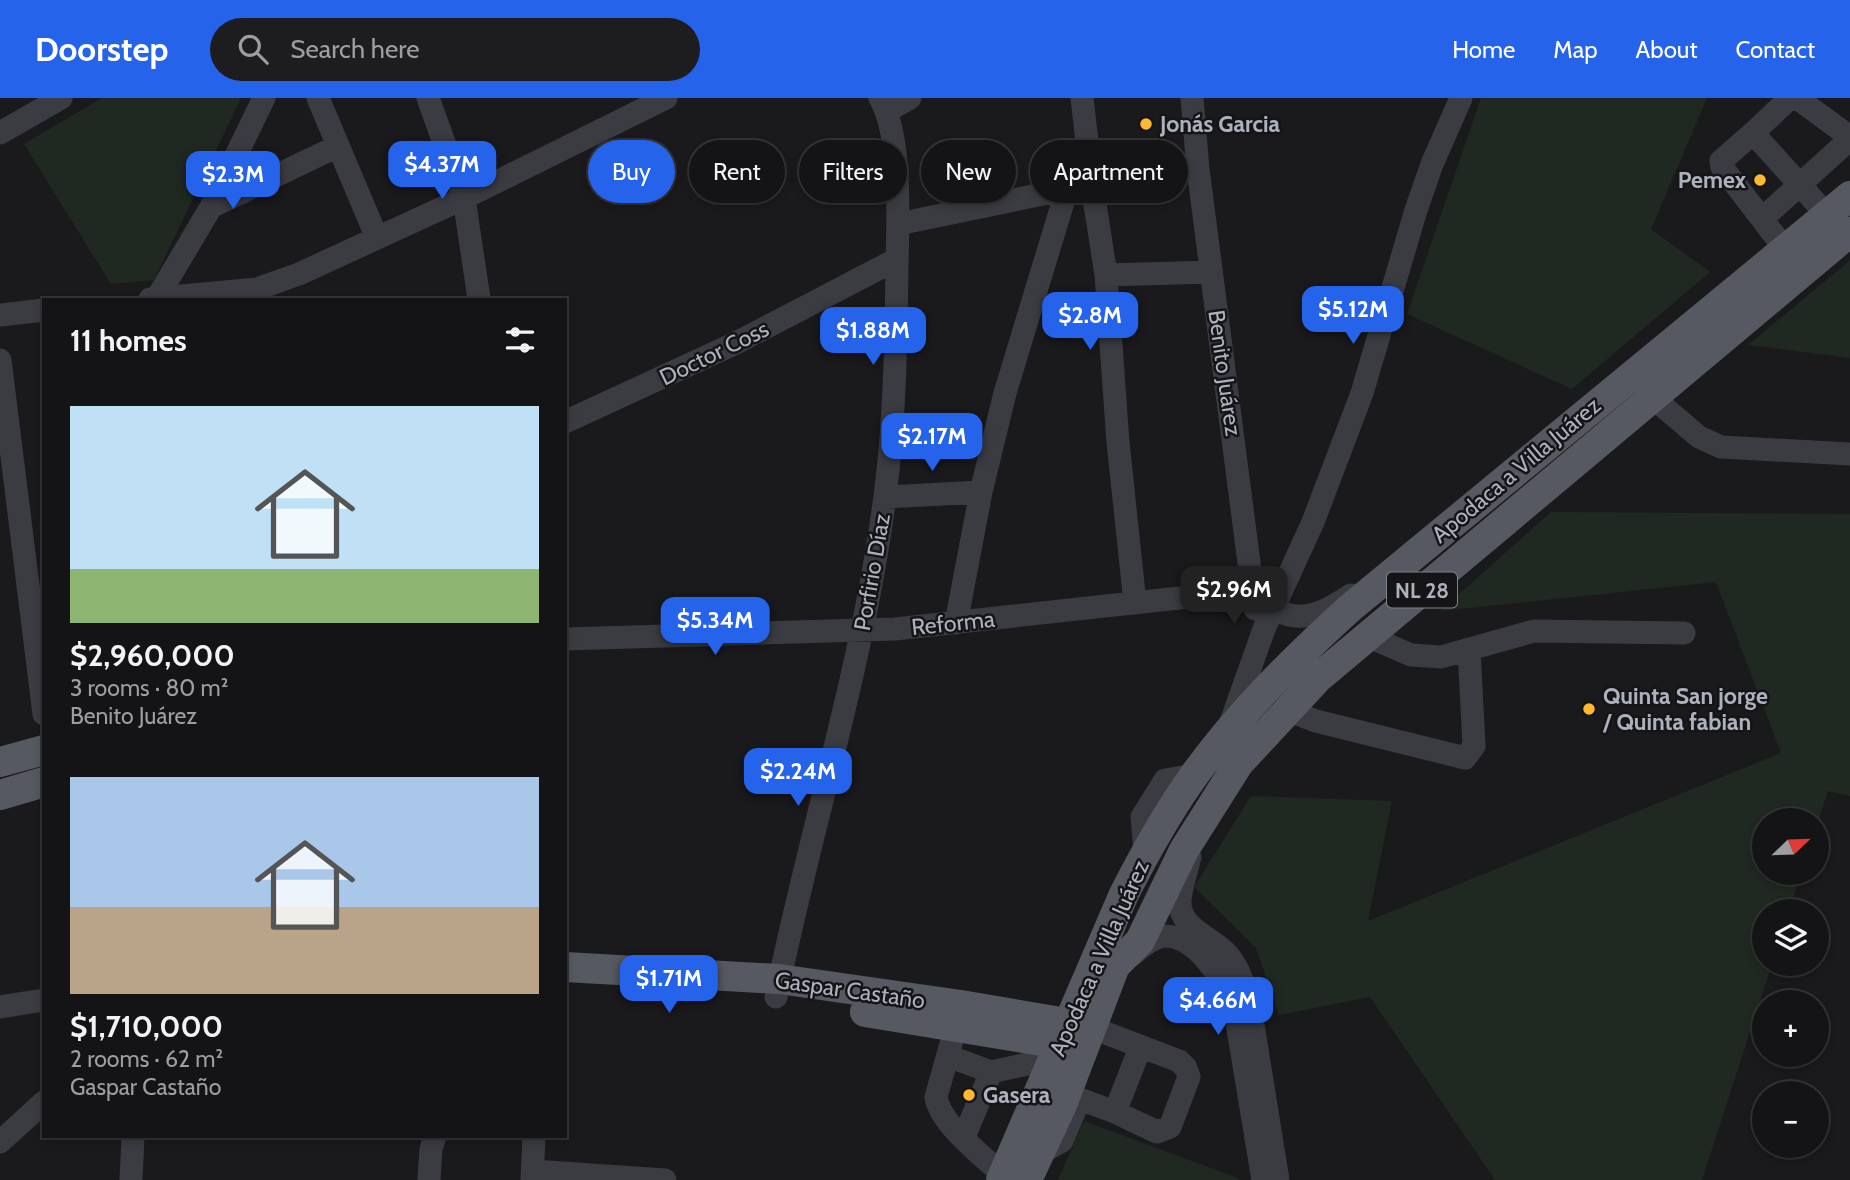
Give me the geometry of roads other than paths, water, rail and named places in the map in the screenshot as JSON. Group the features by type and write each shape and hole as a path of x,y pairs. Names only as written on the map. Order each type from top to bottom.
{"main road":[{"name":"Apodaca a Villa Juárez","path":"1017,1172 1113,970 1140,941 1161,894 1239,763 1318,678 1652,397 1838,223 1850,196"},
{"name":"Apodaca a Villa Juárez","path":"1017,1172 1071,1059 1124,894 1145,852 1196,772 1228,732 1291,663 1350,608 1785,249 1838,223"},
{"path":"0,762 42,750"},
{"path":"0,795 42,783"},
{"name":"Gaspar Castaño","path":"567,967 777,988 959,1016 1071,1059"},
{"name":"Gaspar Castaño","path":"567,983 777,988"}],"street":[{"path":"0,133 61,98"},
{"path":"157,298 211,207 264,98"},
{"path":"318,98 377,238"},
{"path":"428,98 464,198 479,298"},
{"path":"157,298 212,297 277,283 464,198 666,98"},
{"path":"883,104 910,98"},
{"path":"1082,98 1087,140"},
{"name":"Benito Juárez","path":"1193,98 1198,169 1211,272 1261,602"},
{"path":"1228,732 1258,648 1261,602 1313,522 1362,393 1432,164 1461,98"},
{"path":"1785,249 1721,161 1790,98"},
{"path":"1762,219 1850,138 1797,98"},
{"name":"Porfirio Díaz","path":"777,988 863,629 885,497 895,403 898,224 894,156 883,104"},
{"path":"1752,133 1838,223"},
{"path":"211,207 338,146"},
{"path":"1188,171 1198,169"},
{"path":"898,224 1030,196"},
{"path":"956,622 981,492 1005,393 1062,203"},
{"path":"1095,203 1105,275 1118,442 1135,603"},
{"name":"Doctor Coss","path":"567,421 725,348 897,259"},
{"path":"1105,275 1211,272"},
{"path":"0,315 42,310"},
{"path":"0,360 42,698"},
{"path":"1652,397 1699,437 1721,447 1850,454"},
{"path":"885,497 981,492"},
{"name":"Reforma","path":"567,639 895,629 1225,593 1261,602 1284,614 1315,615 1328,610 1360,589 1387,578"},
{"path":"1367,636 1411,655 1441,657 1534,631 1684,633"},
{"path":"1287,710 1316,721 1465,758 1474,746 1469,649"},
{"path":"1196,772 1160,848 1157,859 1161,894 1169,920 1185,941 1215,969 1226,985 1234,1005 1263,1180"},
{"path":"1191,841 1180,901 1182,914 1190,926 1226,952 1240,972 1249,1000 1278,1180"},
{"path":"1113,970 1161,936 1185,941"},
{"path":"0,1007 42,1000"},
{"path":"959,1016 936,1097 938,1105 948,1122 964,1137 1017,1172"},
{"path":"1115,1112 1140,1048"},
{"path":"948,1056 991,1072 1071,1059 1140,1048 1180,1061 1186,1068 1189,1077 1170,1127 1157,1132 1115,1112 1071,1059"},
{"path":"964,1137 991,1072"},
{"path":"0,1142 42,1104"},
{"path":"112,1180 132,1171 133,1138"},
{"path":"429,1180 434,1138"},
{"path":"534,1138 533,1176 665,1180"}],"place":[{"name":"Jonás Garcia","path":"1146,124"},
{"name":"Pemex","path":"1760,180"},
{"name":"Quinta San jorge / Quinta fabian","path":"1589,709"},
{"name":"Gasera","path":"969,1095"}]}
